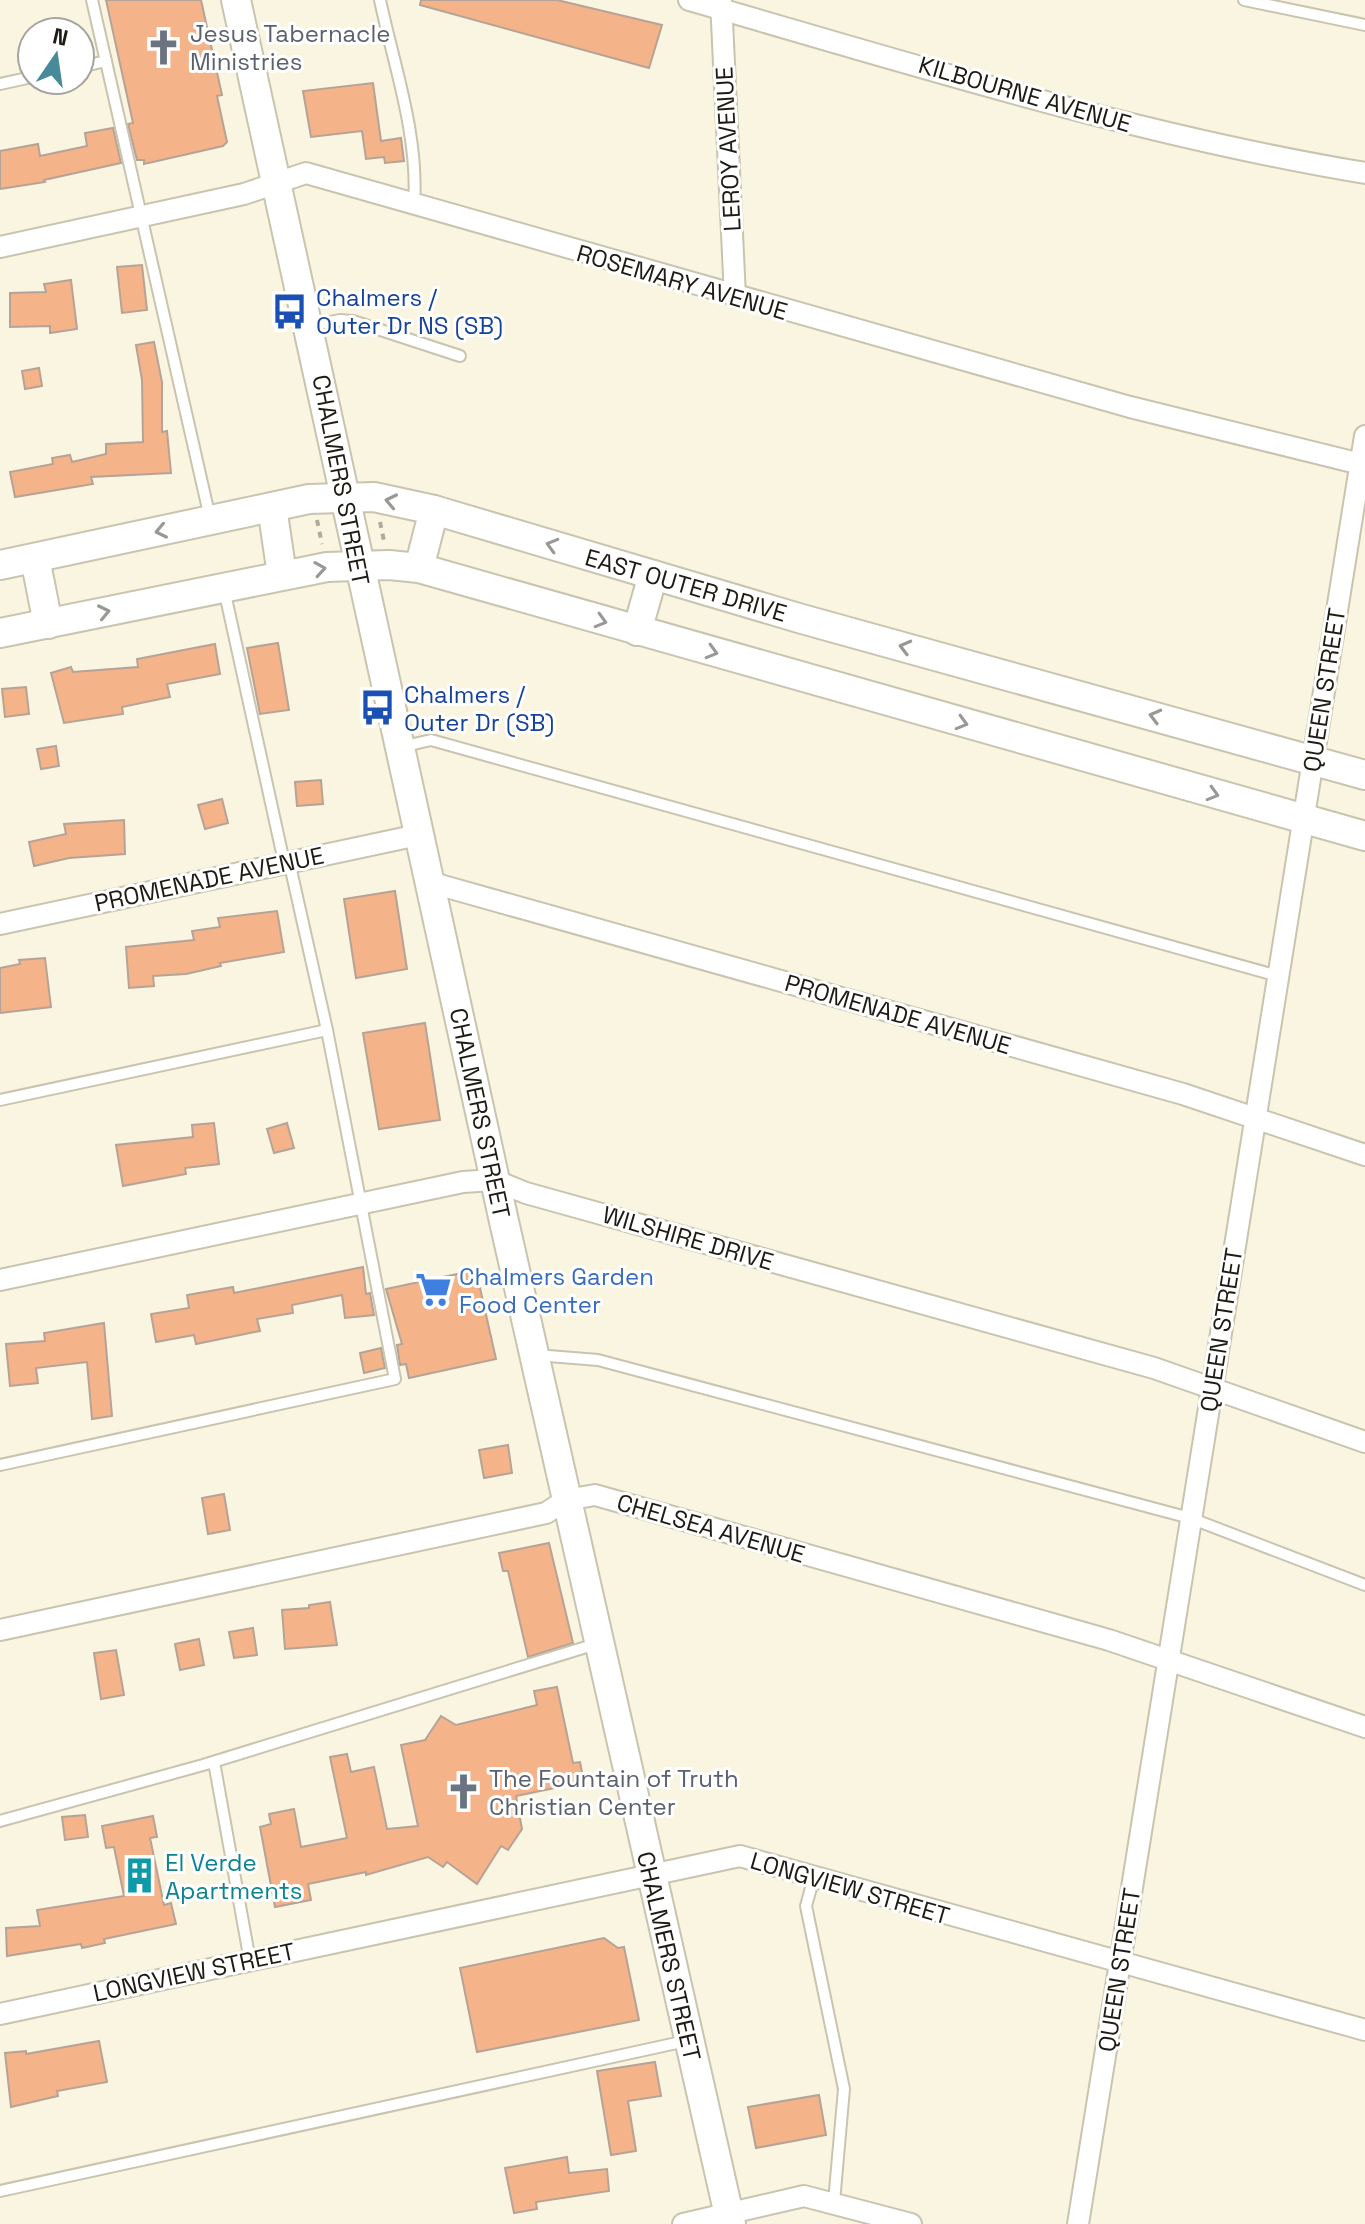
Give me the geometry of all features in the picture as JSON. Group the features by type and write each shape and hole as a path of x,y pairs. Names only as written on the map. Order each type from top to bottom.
{"street":[{"name":"CHALMERS STREET","path":"236,0 348,498 359,565 494,1180 730,2219"},
{"name":"KILBOURNE AVENUE","path":"689,0 721,5 1167,134 1265,156 1365,173"},
{"name":"LEROY AVENUE","path":"721,5 735,297"},
{"name":"ROSEMARY AVENUE","path":"0,247 244,194 306,173 413,206 1130,407 1363,464"},
{"name":"QUEEN STREET","path":"1078,2224 1363,464 1365,436"},
{"name":"EAST OUTER DRIVE","path":"0,565 309,499 374,497 434,510 653,575 1365,775"},
{"path":"272,507 282,575"},
{"path":"419,568 434,510"},
{"path":"35,558 48,624"},
{"path":"0,633 282,575 359,565 419,568 1365,836"},
{"path":"637,631 653,575"},
{"name":"PROMENADE AVENUE","path":"0,924 418,835"},
{"name":"PROMENADE AVENUE","path":"429,882 1183,1094 1365,1155"},
{"name":"WILSHIRE DRIVE","path":"0,1280 463,1182 494,1180 521,1191 1138,1364 1365,1442"},
{"name":"CHELSEA AVENUE","path":"0,1630 546,1513 566,1500 595,1495 1168,1659 1365,1727"},
{"name":"LONGVIEW STREET","path":"0,2014 740,1856 1365,2030"},
{"path":"683,2224 730,2219 804,2196 911,2224"}],"lane":[{"path":"92,0 211,520"},
{"path":"380,0 412,145 416,173 413,206"},
{"path":"1244,0 1365,25"},
{"path":"96,63 106,61"},
{"path":"310,326 340,320 353,321 460,356"},
{"path":"0,1465 395,1379 327,1030 224,587"},
{"path":"399,748 431,740 1278,976"},
{"path":"0,1100 327,1030"},
{"path":"534,1354 598,1360 1190,1518 1365,1585"},
{"path":"0,1821 214,1762 598,1643"},
{"path":"214,1762 250,1961"},
{"path":"814,1877 806,1906 844,2089 834,2202"},
{"path":"0,2191 688,2040"}],"path":[{"path":"317,518 322,544"},
{"path":"379,520 385,547"}],"building":[{"name":"Jesus Tabernacle Ministries","path":"106,0 201,0 222,95 217,96 227,142 223,146 144,164 144,160 137,160 128,124 133,123"},
{"path":"421,0 557,0 662,25 649,68 420,5"},
{"path":"373,83 381,141 401,138 404,161 385,163 384,157 366,159 362,131 311,137 303,91"},
{"path":"113,128 121,163 45,182 0,189 0,151 38,144 40,156 87,146 85,133"},
{"path":"142,265 147,310 122,313 117,267"},
{"path":"71,280 77,329 50,333 50,326 10,327 10,293 46,292 44,284"},
{"path":"154,342 162,382 162,432 167,431 171,473 91,477 93,484 15,497 10,472 53,464 52,458 70,455 72,462 106,454 106,444 143,442 142,380 136,345"},
{"path":"39,368 42,386 25,389 22,371"},
{"path":"278,643 289,710 260,714 247,648"},
{"path":"215,644 220,674 167,684 170,697 122,707 123,714 64,723 51,673 71,667 73,672 138,667 137,659"},
{"path":"26,687 29,714 5,717 2,689"},
{"path":"56,746 59,766 41,769 37,749"},
{"path":"321,780 323,804 297,806 295,782"},
{"path":"222,799 228,823 205,829 198,805"},
{"path":"124,820 125,854 69,858 34,866 29,842 66,834 64,824"},
{"path":"395,891 407,969 356,978 344,899"},
{"path":"277,911 284,952 220,963 221,966 186,974 153,976 154,986 129,988 126,947 194,940 192,931 220,927 218,918"},
{"path":"45,958 51,1007 0,1013 0,968 20,964 19,960"},
{"path":"425,1023 440,1120 379,1129 363,1033"},
{"path":"214,1123 219,1164 185,1168 186,1174 123,1186 116,1145 193,1137 192,1125"},
{"path":"287,1123 294,1148 274,1153 267,1129"},
{"path":"363,1267 366,1294 370,1293 374,1315 345,1318 342,1295 292,1305 293,1313 257,1319 260,1331 196,1344 194,1335 156,1342 151,1314 189,1308 187,1295 233,1287 234,1293"},
{"path":"476,1270 496,1359 409,1378 406,1364 400,1365 397,1345 402,1344 386,1289"},
{"path":"104,1323 112,1416 92,1419 87,1362 36,1368 38,1383 10,1386 6,1344 45,1341 44,1333"},
{"path":"381,1348 385,1368 364,1373 360,1353"},
{"path":"508,1445 512,1473 484,1478 479,1450"},
{"path":"224,1494 230,1530 208,1534 202,1498"},
{"path":"549,1543 573,1643 528,1657 508,1571 503,1571 499,1553"},
{"path":"330,1602 337,1645 285,1649 282,1610 309,1608 309,1605"},
{"path":"253,1628 257,1655 234,1658 229,1632"},
{"path":"199,1639 204,1665 180,1670 175,1644"},
{"path":"116,1650 124,1695 101,1699 94,1653"},
{"path":"557,1687 573,1763 580,1762 584,1782 516,1796 522,1829 508,1850 501,1846 477,1884 447,1862 443,1867 428,1857 366,1875 366,1872 308,1884 311,1900 275,1907 260,1827 271,1824 269,1814 294,1809 301,1847 347,1838 330,1757 347,1754 351,1772 374,1767 387,1829 418,1826 401,1745 425,1740 441,1716 456,1725 537,1705 534,1691"},
{"path":"85,1815 88,1837 65,1840 62,1817"},
{"path":"153,1816 157,1837 150,1838 164,1905 171,1903 176,1924 104,1939 105,1943 82,1948 81,1944 7,1956 6,1928 40,1926 37,1910 124,1896 114,1847 106,1848 102,1826"},
{"path":"604,1938 618,1948 624,1947 639,2020 477,2052 460,1968"},
{"path":"99,2041 107,2082 57,2091 58,2096 11,2107 5,2053 26,2051 26,2054"},
{"path":"655,2062 661,2096 628,2101 636,2151 611,2155 597,2071"},
{"path":"819,2095 826,2135 756,2148 748,2107"},
{"path":"567,2157 569,2173 607,2169 609,2191 536,2202 537,2209 514,2213 505,2168"}],"place":[{"name":"Jesus Tabernacle Ministries","path":"164,47"},
{"name":"Chalmers / Outer Dr NS (SB)","path":"290,311"},
{"name":"Chalmers / Outer Dr (SB)","path":"378,708"},
{"name":"Chalmers Garden Food Center","path":"433,1290"},
{"name":"The Fountain of Truth Christian Center","path":"463,1792"},
{"name":"El Verde Apartments","path":"139,1876"}]}
